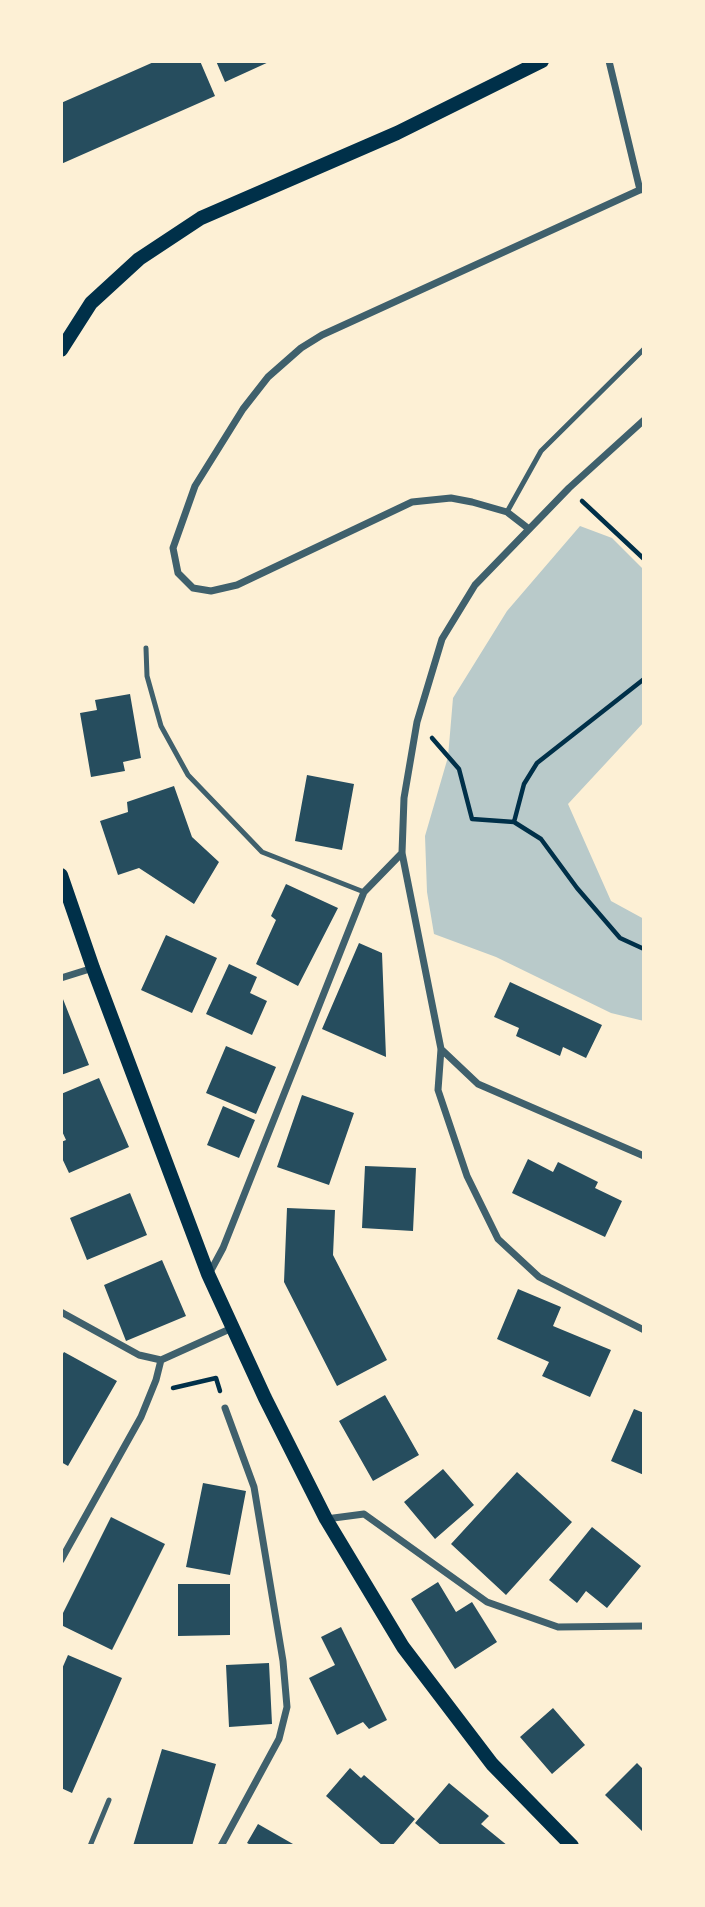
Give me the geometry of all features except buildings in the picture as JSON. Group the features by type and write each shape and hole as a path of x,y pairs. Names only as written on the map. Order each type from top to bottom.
{"main road":[{"path":"61,350 92,303 139,259 201,218 397,133 541,61"},
{"path":"61,875 208,1275 326,1519 403,1647 492,1764 572,1846"}],"street":[{"path":"529,529 508,512 451,498 412,502 237,585 211,591 193,588 178,573 173,548 195,486 243,409 268,377 301,348 321,335 642,189 609,61"},
{"path":"644,420 569,488 475,586 442,639 417,722 404,798 402,853 441,1049 438,1090 467,1176 498,1239 539,1277 644,1330"},
{"path":"208,1275 223,1248 364,892 402,853"},
{"path":"61,978 93,968"},
{"path":"441,1049 478,1084 644,1156"},
{"path":"61,1312 139,1355 161,1360 232,1328"},
{"path":"61,1560 141,1417 161,1360"},
{"path":"221,1846 279,1739 287,1707 283,1661 254,1487 225,1408"},
{"path":"326,1519 364,1514 487,1602 558,1627 644,1626"}],"lane":[{"path":"508,512 541,451 644,349"},
{"path":"146,648 147,676 161,726 188,775 262,852 364,892"},
{"path":"90,1846 109,1800"}],"path":[{"path":"569,488 644,559"},
{"path":"514,822 524,784 537,763 644,679"},
{"path":"417,722 458,769 472,819 514,822 541,839 577,888 620,938 644,949"},
{"path":"189,1383 216,1378"}],"shaded area":[{"path":"580,526 612,538 644,570 644,722 568,804 611,901 644,919 644,1021 611,1013 496,957 434,934 427,892 425,836 448,757 453,698 507,611"}]}
